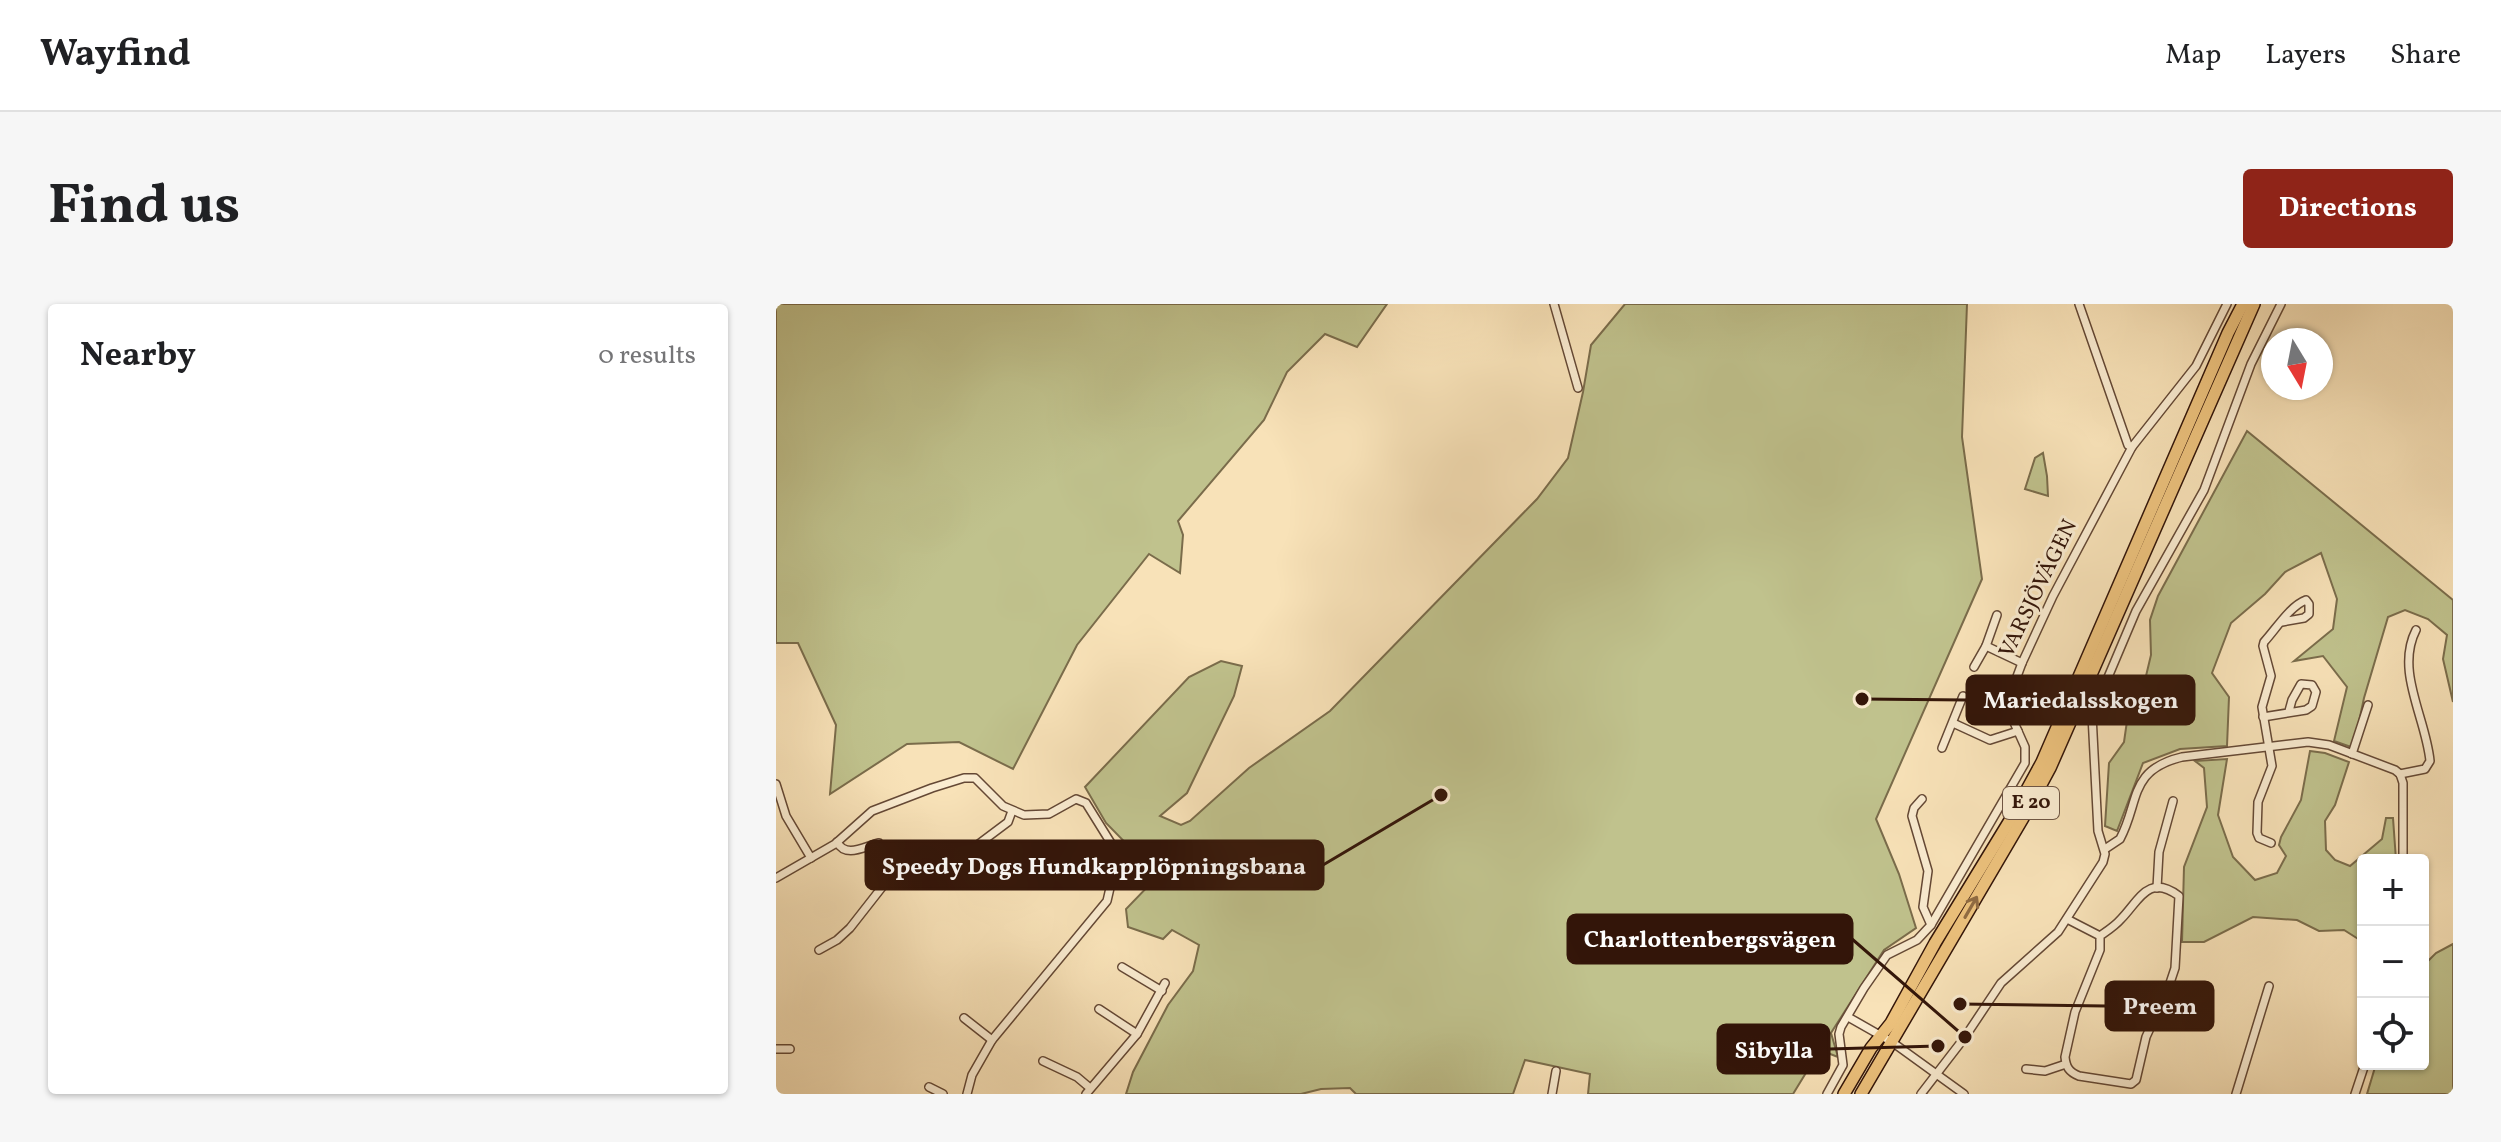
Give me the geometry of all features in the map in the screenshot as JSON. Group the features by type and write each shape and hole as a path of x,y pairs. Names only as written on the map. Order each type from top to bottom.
{"highway":[{"name":"E 20","path":"1861,1094 1887,1039 2050,768 2243,304"},
{"name":"E 20","path":"2109,622 2254,304"},
{"name":"E 20","path":"1844,1094 1871,1048 1887,1039"}],"street":[{"path":"1554,304 1578,388"},
{"path":"2079,304 2128,445 2132,447"},
{"name":"VARSJÖVÄGEN","path":"1848,1017 1881,961 1896,949 1924,935 1931,925 2025,763 2026,752 2008,704 2022,663 2060,582 2132,447 2196,366 2227,304"},
{"path":"1921,1094 2001,983 2050,942 2103,862 2105,849 2098,831 2092,715 2131,621 2204,490 2251,364 2281,304"},
{"path":"1974,667 1986,646 1997,615"},
{"path":"2271,843 2259,838 2257,833 2258,802 2272,766 2263,717 2262,701 2271,676 2264,642 2282,622"},
{"path":"2400,774 2425,769 2430,761 2407,659 2410,641 2416,630"},
{"path":"1986,646 2022,663"},
{"path":"2263,717 2306,710 2312,706 2316,692 2312,685 2301,684 2289,711"},
{"path":"1942,748 1963,696"},
{"path":"2352,754 2368,705"},
{"path":"1953,723 1990,740 2018,731"},
{"path":"2105,849 2115,844 2123,834 2133,798 2141,783 2162,764 2182,757 2270,745 2316,743 2400,774 2403,783 2403,854"},
{"path":"776,878 837,842 872,811 964,778 975,778 1012,811 1024,815 1043,815 1071,800 1086,803 1114,848 1113,875 1107,901 992,1040 976,1066 967,1094"},
{"path":"776,784 786,816 811,858"},
{"path":"1922,799 1912,816 1928,871 1923,907 1931,925"},
{"path":"2157,888 2159,852 2173,801"},
{"path":"961,885 968,852 1008,822 1012,811"},
{"path":"819,950 850,928 890,877 891,863 879,843 847,851 841,849 837,842"},
{"path":"2157,888 2179,896 2177,952 2168,989 2146,1037 2136,1080 2125,1085 2079,1076 2072,1073 2066,1064 2075,1012 2100,950 2100,936 2124,917 2142,893 2157,888"},
{"path":"2067,919 2100,936"},
{"path":"1043,1061 1077,1077 1088,1091 1137,1034 1164,987 1122,967"},
{"path":"2236,1094 2268,989"},
{"path":"1099,1009 1137,1034"},
{"path":"1827,1094 1843,1065 1839,1034 1848,1017 1887,1039 1964,1094"},
{"path":"964,1018 992,1040"},
{"path":"776,1049 790,1049"},
{"path":"2026,1069 2045,1071 2066,1064"},
{"path":"2355,1094 2363,1070"},
{"path":"1552,1094 1556,1071"},
{"path":"929,1090 943,1094"}],"green space":[{"path":"776,304 1387,304 1357,347 1325,334 1287,372 1264,420 1178,521 1183,535 1180,573 1149,554 1077,645 1013,769 959,742 907,744 830,794 836,725 798,643 776,643"},
{"path":"1625,304 1967,304 1962,437 1982,579 1876,819 1899,874 1916,928 1884,950 1831,1033 1838,1057 1820,1050 1793,1094 1588,1094 1590,1074 1525,1060 1513,1094 1356,1094 1350,1088 1321,1089 1301,1094 1126,1094 1133,1072 1168,1005 1193,971 1199,945 1172,930 1163,939 1128,927 1126,909 1158,876 1106,823 1085,787 1189,677 1221,661 1242,666 1234,696 1187,793 1160,816 1181,825 1190,821 1249,768 1330,711 1537,499 1568,458 1591,345"},
{"path":"2247,431 2453,600 2453,702 2443,659 2447,635 2428,619 2405,610 2388,617 2351,747 2334,741 2347,687 2323,656 2294,661 2333,629 2337,599 2321,553 2285,572 2231,623 2212,673 2229,697 2227,746 2180,749 2143,763 2117,831 2105,826 2109,763 2124,742 2127,721 2141,697 2151,655 2150,620 2158,596"},
{"path":"2043,453 2048,496 2025,489 2035,458"},
{"path":"2310,751 2349,762 2335,805 2325,821 2326,850 2335,860 2350,866 2357,860 2357,938 2344,930 2319,931 2297,920 2253,917 2204,942 2182,942 2184,867 2207,807 2204,768 2195,761 2227,759 2218,815 2233,857 2255,880 2277,873 2286,856 2279,845 2281,837 2301,800"},
{"path":"2386,818 2393,818 2396,854 2364,854 2382,839"},
{"path":"2453,944 2453,1094 2367,1094 2374,1070 2429,1070 2429,960"}],"place":[{"name":"Mariedalsskogen","path":"1862,699"},
{"name":"Speedy Dogs Hundkapplöpningsbana","path":"1441,795"},
{"name":"Preem","path":"1960,1004"},
{"name":"Charlottenbergsvägen","path":"1965,1037"},
{"name":"Sibylla","path":"1938,1046"}]}
